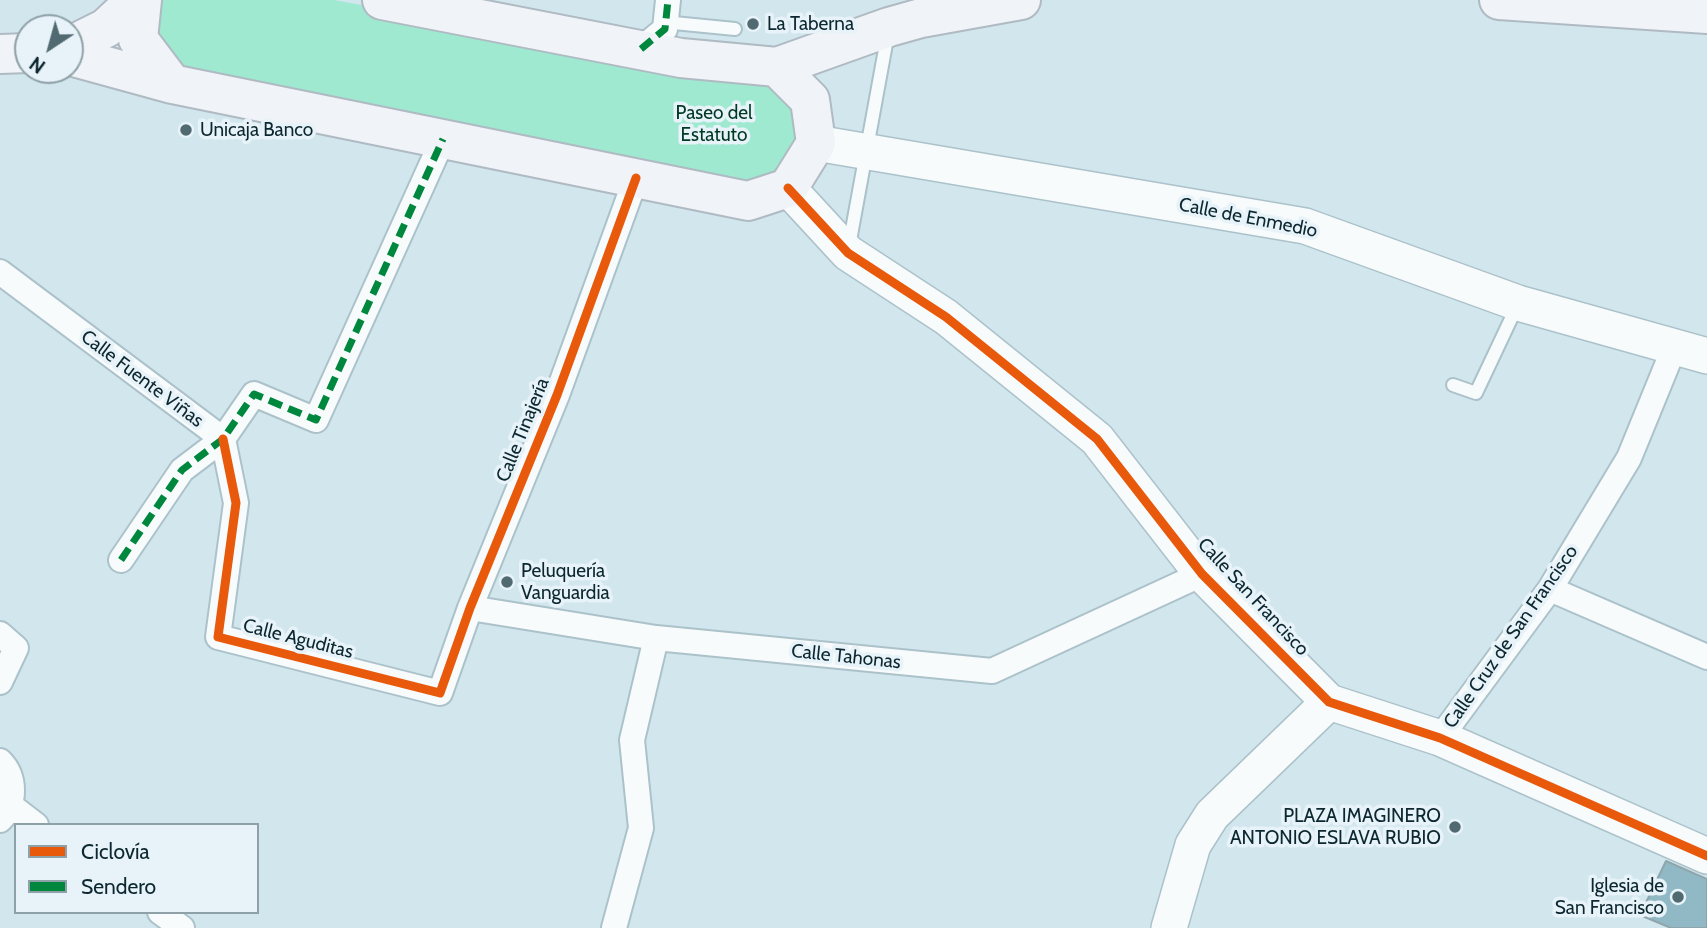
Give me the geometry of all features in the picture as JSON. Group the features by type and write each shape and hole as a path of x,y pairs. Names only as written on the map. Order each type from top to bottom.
{"main road":[{"path":"84,39 106,28 136,0"},
{"path":"142,0 138,39 172,84"},
{"path":"382,0 654,38 681,58 778,67 920,18 1021,0"},
{"path":"1499,0 1707,14"},
{"path":"810,100 830,71 890,27"},
{"path":"84,60 172,84 748,201 788,188 816,143 810,100 778,67"}],"street":[{"path":"654,38 668,0"},
{"path":"223,439 254,394 316,420 443,139"},
{"name":"Calle de Enmedio","path":"816,143 1305,226 1518,303 1707,356"},
{"name":"Calle Tinajería","path":"440,693 470,608 557,395 636,178"},
{"name":"Calle San Francisco","path":"788,188 848,253 946,317 1097,439 1202,574 1329,702 1440,738 1707,856"},
{"name":"Calle Fuente Viñas","path":"0,272 223,439 182,470 121,560"},
{"name":"Calle Cruz de San Francisco","path":"1440,738 1550,589 1629,458 1674,348"},
{"name":"Calle Aguditas","path":"223,439 236,503 218,636 440,693"},
{"name":"Calle Tahonas","path":"470,608 656,638 992,671 1202,574"},
{"path":"1550,589 1707,657"},
{"path":"0,634 16,648 0,682"},
{"path":"614,928 641,828 632,740 656,638"},
{"path":"1169,928 1193,845 1212,816 1329,702"},
{"path":"0,761 11,778 13,792 5,813 31,823"},
{"path":"163,914 182,928"}],"lane":[{"path":"654,38 674,23 735,29"},
{"path":"848,253 890,27"},
{"path":"636,178 670,198"},
{"path":"1453,384 1476,393 1518,303"}],"green space":[{"name":"Paseo del Estatuto","path":"156,0 334,0 773,81 785,92 803,135 779,176 747,185 177,72 153,43"}],"building":[{"name":"Iglesia de San Francisco","path":"1666,861 1707,879 1707,928 1671,928 1640,915"}],"marked path":[{"path":"641,49 665,29 668,0"},
{"path":"121,560 182,470 223,439 254,394 316,420 443,139"}],"cycle path":[{"path":"223,439 236,503 218,637 440,693 470,608 557,395 636,178"},
{"path":"788,188 848,253 946,317 1097,439 1202,574 1329,702 1440,738 1707,856"}],"place":[{"name":"La Taberna","path":"753,24"},
{"name":"Unicaja Banco","path":"186,130"},
{"name":"Peluquería Vanguardia","path":"507,582"},
{"name":"PLAZA IMAGINERO ANTONIO ESLAVA RUBIO","path":"1455,827"},
{"name":"Iglesia de San Francisco","path":"1678,897"}]}
